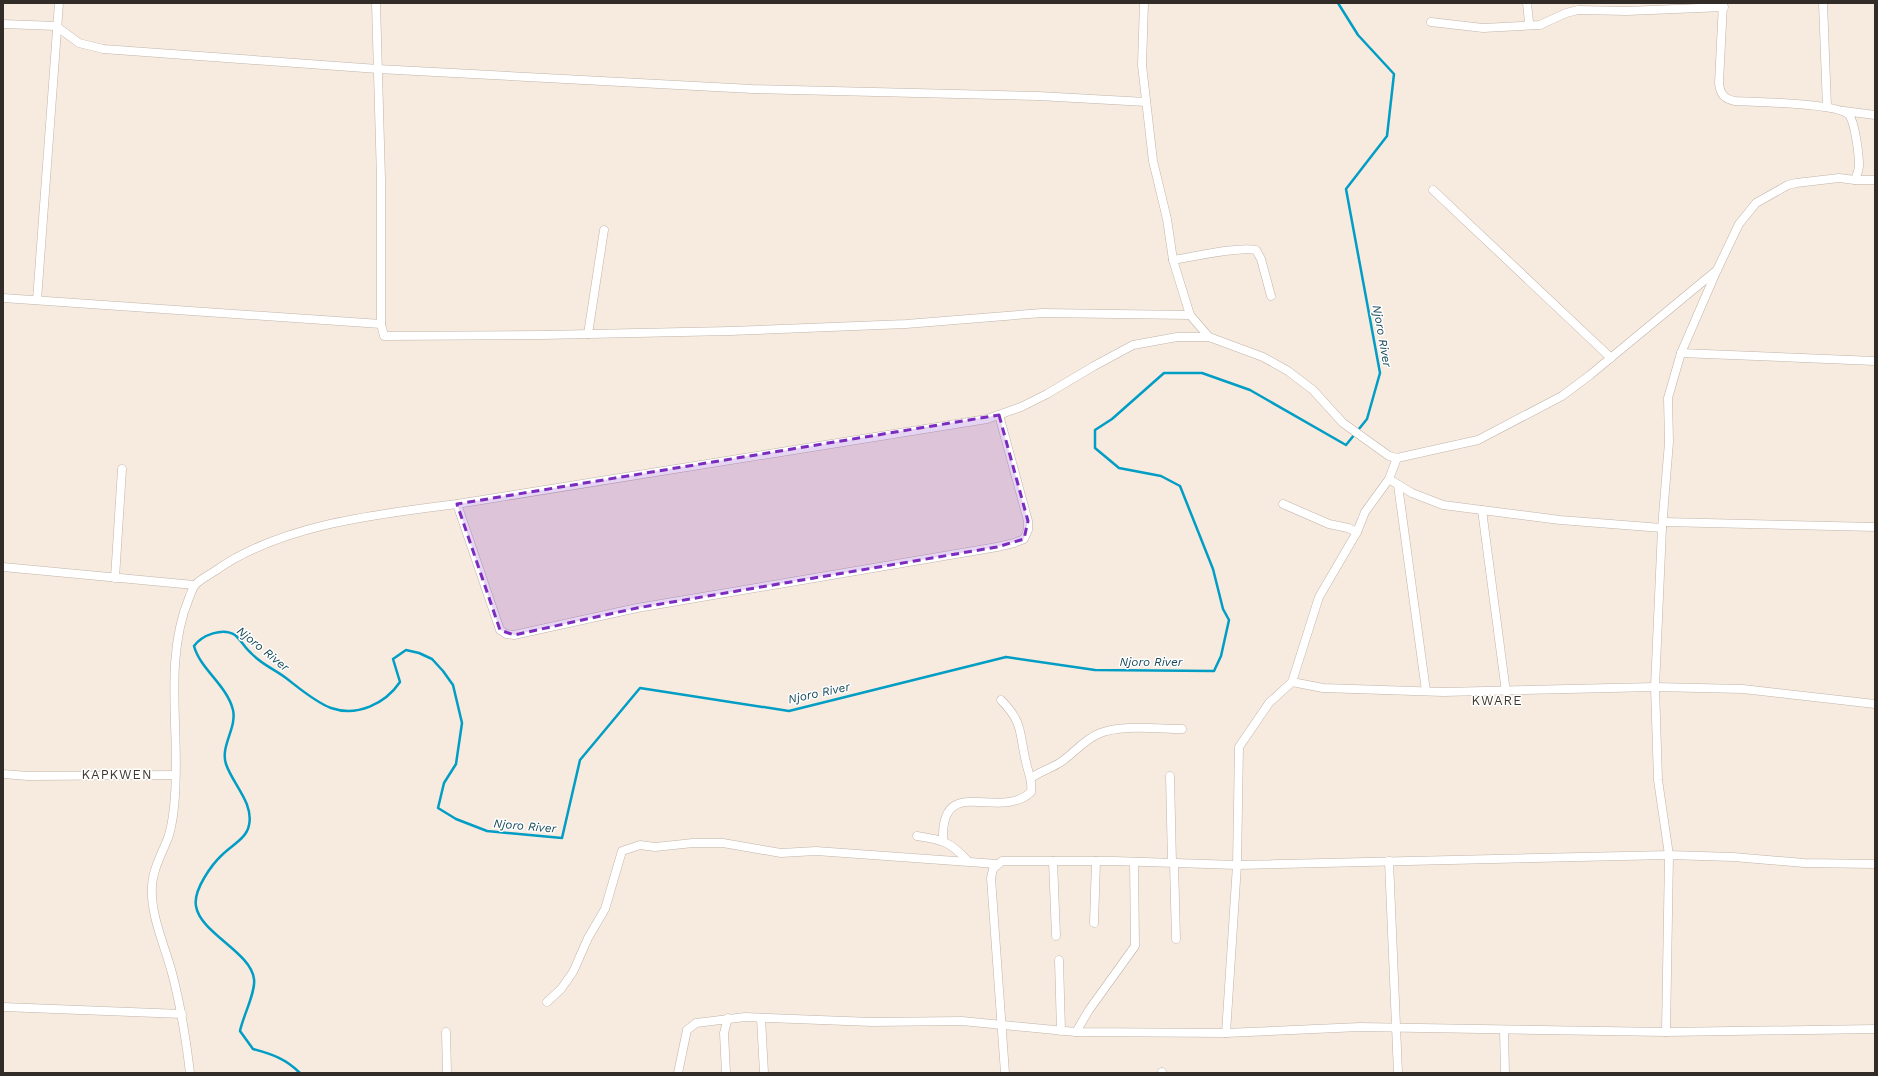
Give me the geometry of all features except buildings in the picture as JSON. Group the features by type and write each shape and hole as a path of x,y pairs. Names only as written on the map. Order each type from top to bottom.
{"street":[{"path":"37,300 56,26 59,3"},
{"path":"376,3 381,179 381,324 384,336 588,334 906,324 1042,313 1190,315"},
{"path":"1144,3 1142,65 1153,161 1167,220 1173,260 1190,315 1209,337"},
{"path":"1527,3 1529,22 1527,25"},
{"path":"1823,3 1827,107"},
{"path":"1432,22 1482,28 1540,25 1566,13 1578,10 1627,11 1724,5 1720,83 1720,91 1723,96 1735,101 1827,107 1841,111 1875,115"},
{"path":"3,24 56,26 79,43 103,49 378,69 752,89 1038,96 1146,102"},
{"path":"1841,111 1849,115 1854,130 1859,167 1855,180"},
{"path":"1666,1032 1669,855 1658,780 1655,687 1663,525 1669,442 1668,398 1681,353 1717,270 1739,224 1750,210 1763,198 1788,185 1796,183 1839,178 1875,180"},
{"path":"1433,190 1611,358"},
{"path":"588,334 604,230"},
{"path":"1173,260 1221,252 1250,249 1256,250 1261,259 1271,296"},
{"path":"190,1073 182,1014 155,915 152,886 157,865 168,836 174,807 174,673 177,643 184,609 194,585 225,564 256,548 295,534 397,512 457,504 987,419 1022,407 1133,345 1177,337 1209,337 1262,357 1288,371 1313,390 1343,423 1388,456 1397,458 1478,440 1562,396 1611,358 1717,270"},
{"path":"3,298 381,324"},
{"path":"1681,353 1875,361"},
{"path":"457,504 500,630 506,634 514,635 637,608 997,547 1024,539 1028,530 1028,521 999,414"},
{"path":"1226,1033 1237,865 1239,747 1269,703 1292,682 1319,598 1356,532 1365,512 1389,479 1397,458"},
{"path":"115,578 122,469"},
{"path":"1389,479 1398,485 1443,506 1560,520 1663,525 1875,527"},
{"path":"1398,485 1426,691"},
{"path":"1283,504 1329,524 1348,528 1356,532"},
{"path":"1482,510 1506,692"},
{"path":"3,567 194,585"},
{"path":"1292,682 1323,688 1426,691 1506,692 1655,687 1743,689 1875,704"},
{"path":"943,840 944,819 947,812 953,805 962,802 1015,802 1032,792 1031,778 1025,760 1023,740 1016,718 1001,700"},
{"path":"1031,778 1039,772 1056,765 1098,734 1109,730 1182,729"},
{"path":"3,774 28,776 175,776"},
{"path":"1170,776 1176,939"},
{"path":"917,836 943,840 958,851 968,861"},
{"path":"547,1002 561,989 573,972 588,938 605,909 622,851 630,847 640,845 655,847 693,842 723,843 780,853 816,851 997,864"},
{"path":"1005,1073 991,878 993,869 1002,861 1096,861 1237,865 1669,855 1733,857 1804,863 1875,864"},
{"path":"1053,861 1056,936"},
{"path":"1094,923 1096,861"},
{"path":"1389,861 1398,1073"},
{"path":"1076,1032 1089,1010 1135,946 1134,862"},
{"path":"1059,960 1061,1031"},
{"path":"3,1007 182,1014"},
{"path":"678,1073 688,1030 696,1023 728,1018 872,1022 962,1021 1076,1032 1226,1033 1324,1027 1666,1032 1875,1029"},
{"path":"726,1073 724,1033 728,1018"},
{"path":"761,1018 764,1073"},
{"path":"1504,1030 1505,1073"},
{"path":"446,1032 447,1073"}],"highlighted area":[{"path":"999,415 1028,521 1024,539 997,547 637,608 514,635 500,630 457,504 473,500"}],"waterway":[{"name":"Njoro River","path":"300,1073 295,1068 278,1058 253,1049 240,1031 253,990 254,979 251,969 235,951 206,925 196,906 197,893 204,878 219,858 245,834 248,830 250,817 246,801 226,764 225,750 233,724 233,710 230,701 220,685 202,662 194,646 202,639 213,633 225,632 235,635 249,651 263,663 319,702 331,708 341,710 360,710 370,707 387,697 400,682 393,659 406,650 419,653 432,659 453,685 462,723 456,764 444,783 438,808 456,819 487,831 562,838 580,760 640,688 789,711 1006,657 1095,670 1214,671 1221,656 1229,620 1223,609 1213,569 1180,486 1161,476 1119,468 1095,448 1095,430 1112,419 1164,373 1202,373 1250,390 1346,445 1367,419 1380,373 1346,189 1387,136 1394,74 1358,35 1338,3"}],"district":[{"name":"KWARE","path":"1497,700"},
{"name":"KAPKWEN","path":"117,774"}]}
